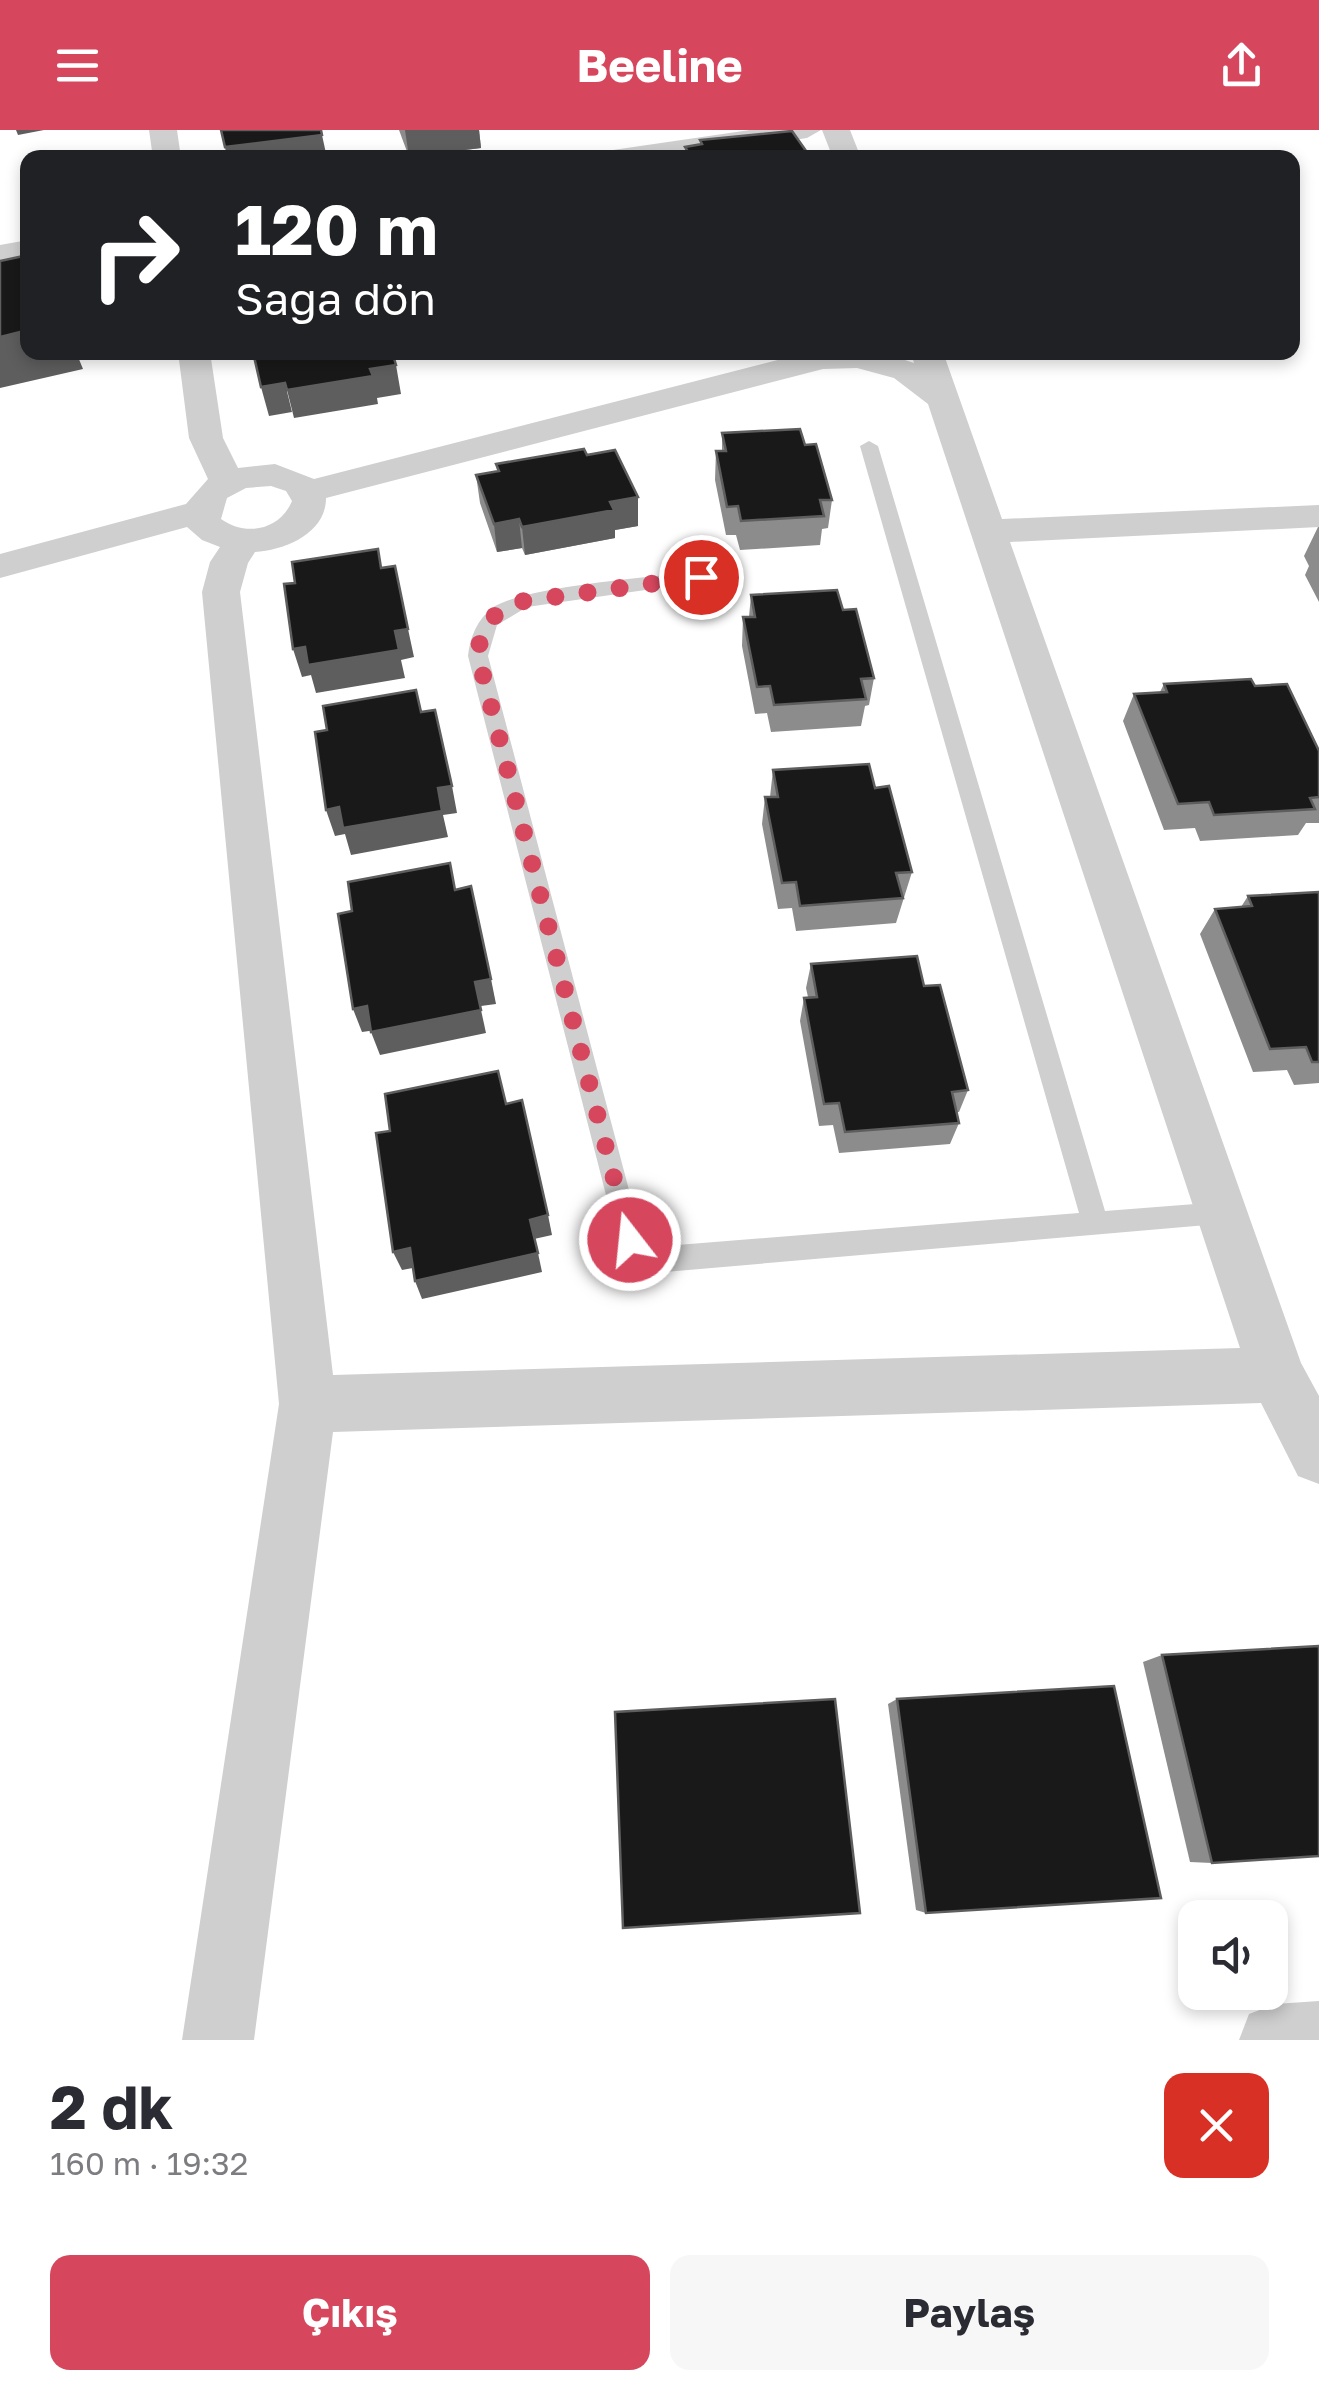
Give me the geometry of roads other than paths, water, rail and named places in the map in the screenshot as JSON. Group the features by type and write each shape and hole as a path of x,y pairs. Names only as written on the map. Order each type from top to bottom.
{"street":[{"path":"669,150 808,130"},
{"path":"195,360 206,438 227,482"},
{"path":"218,2040 308,1404 221,592 230,562 222,527 204,501 227,482 274,474 288,478 308,492 814,360"},
{"path":"864,360 890,364 924,380 948,405"},
{"path":"930,360 1277,1374 1319,1456"},
{"path":"0,566 222,527 290,530 308,512 308,492"},
{"path":"990,531 1319,516"},
{"path":"308,1404 1277,1374"},
{"path":"1275,2040 1319,2037"}],"lane":[{"path":"869,446 1095,1224"},
{"path":"701,577 524,601 484,624 479,639 478,656 630,1240 637,1250 664,1259 1221,1214"}]}
